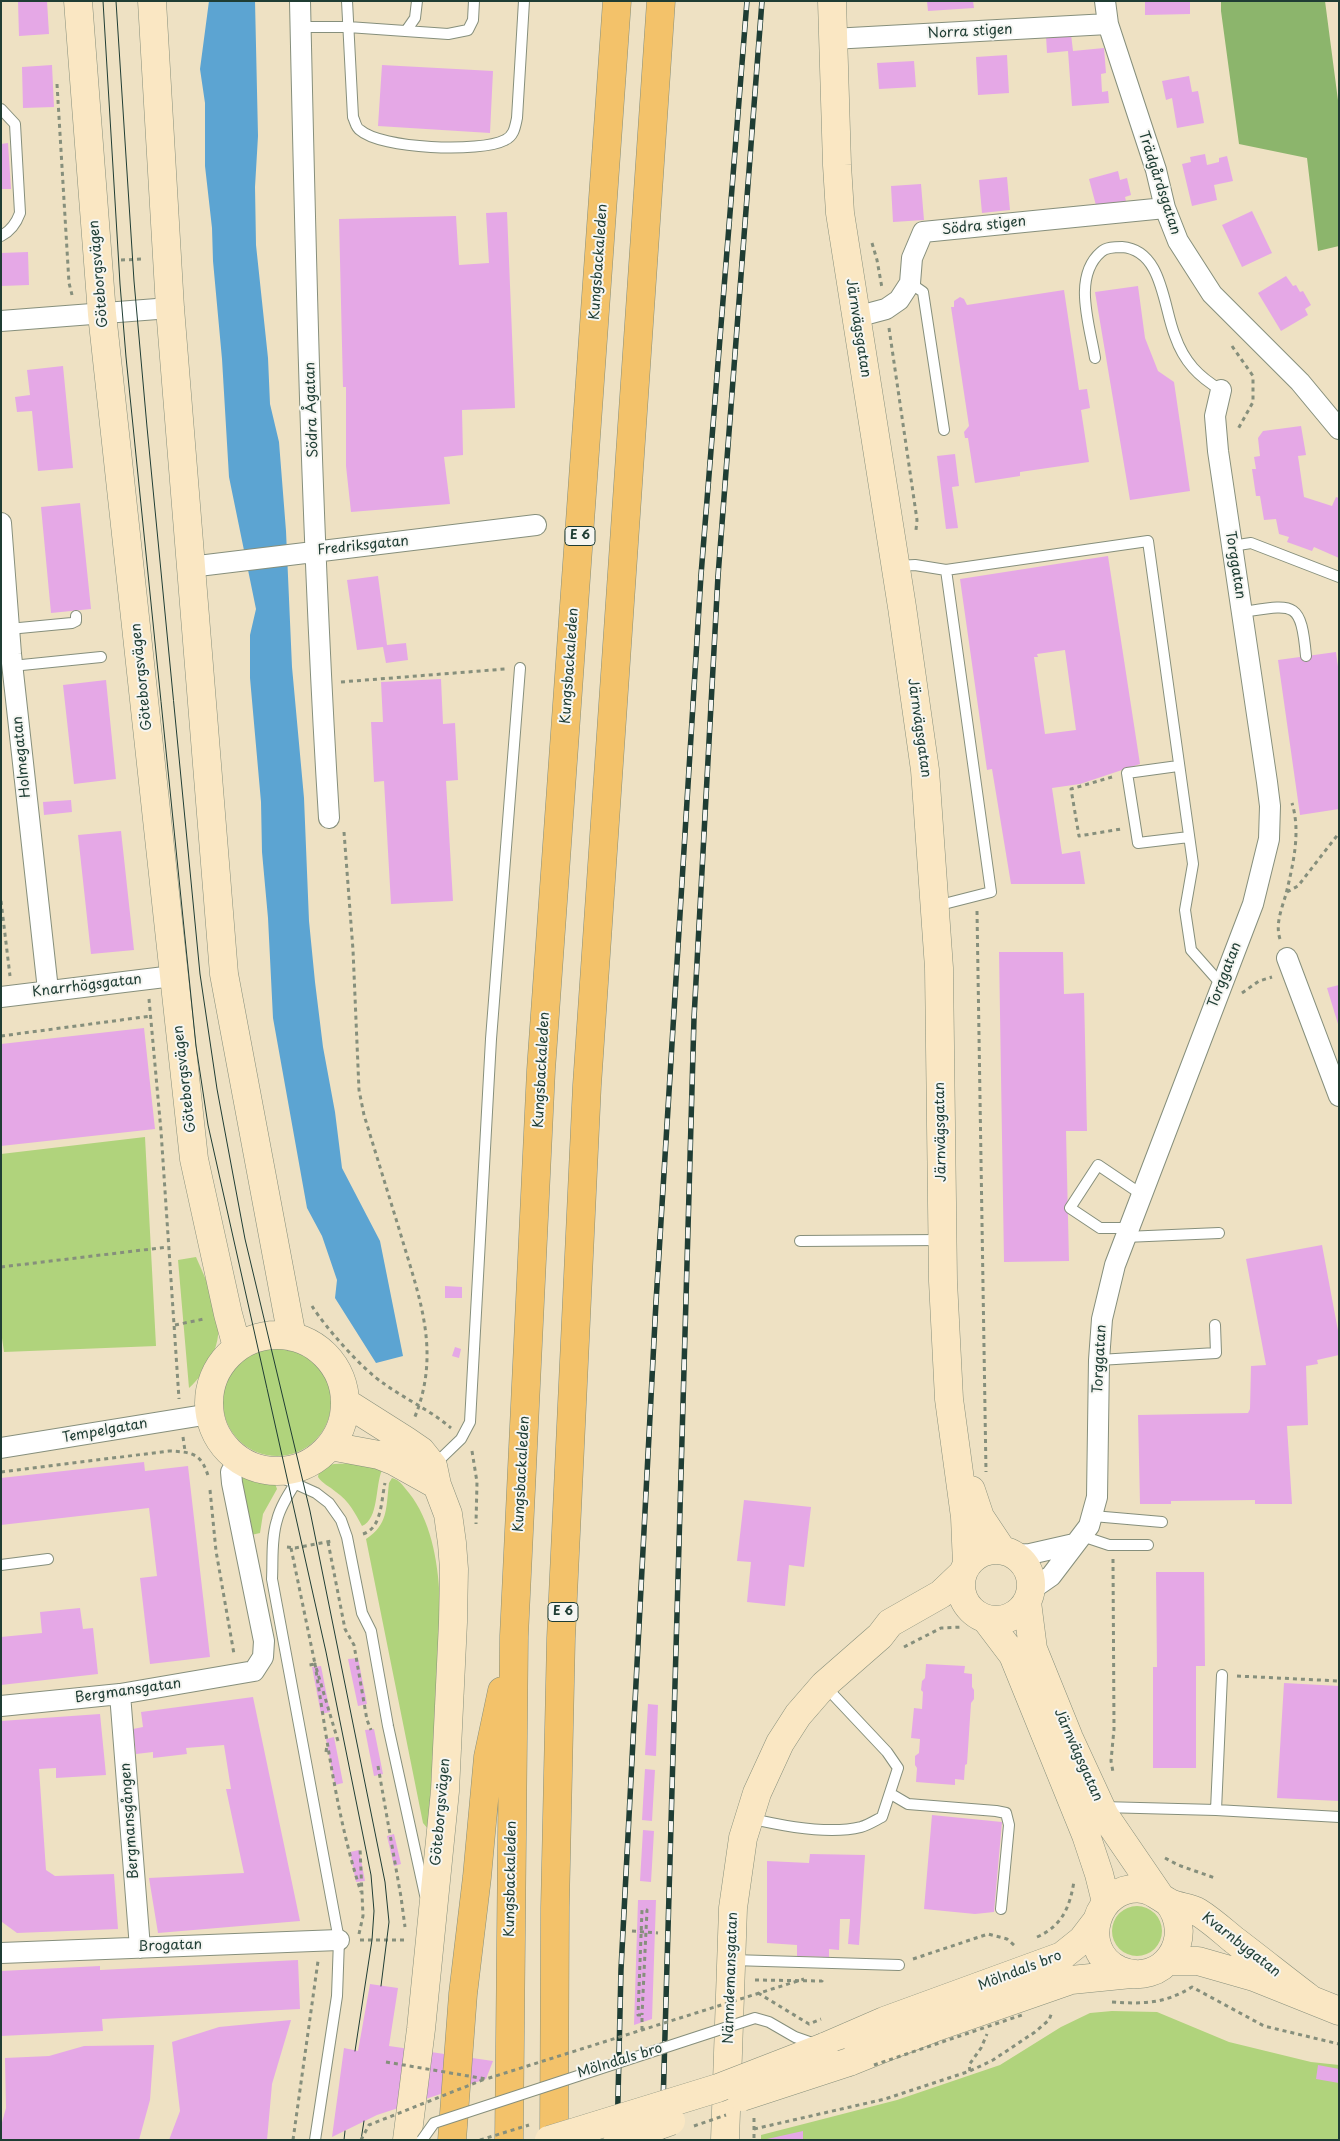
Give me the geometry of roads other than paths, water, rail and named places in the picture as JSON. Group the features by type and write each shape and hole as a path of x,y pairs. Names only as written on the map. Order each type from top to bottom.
{"highway":[{"name":"Kungsbackaleden","path":"509,2140 514,1636 542,1070 617,1"},
{"name":"E 6","path":"554,2140 555,1907 561,1638 587,1094 661,1"},
{"path":"452,2140 463,1994 477,1877 488,1757 514,1636"}],"street":[{"name":"Göteborgsvägen","path":"78,1 102,314 160,978 194,1159 237,1348"},
{"path":"152,1 170,308 224,974 292,1337"},
{"name":"Södra Ågatan","path":"300,1 309,553 321,683 329,818"},
{"name":"Järnvägsgatan","path":"832,1 840,213 896,566 925,770 939,968 942,1240 949,1399 965,1517 965,1569"},
{"name":"Trädgårdsgatan","path":"1106,1 1108,24 1156,170 1165,208 1178,241 1212,294 1300,382 1339,430"},
{"name":"Norra stigen","path":"832,39 1108,24"},
{"name":"Södra stigen","path":"910,283 912,258 923,232 1165,208"},
{"path":"856,317 886,309 899,300 910,283"},
{"path":"1,321 170,308"},
{"name":"Torggatan","path":"1029,1596 1051,1576 1089,1526 1093,1516 1097,1497 1099,1360 1102,1319 1115,1265 1253,904 1269,839 1270,806 1214,416 1221,390"},
{"name":"Holmegatan","path":"1,523 9,629 8,658 48,990"},
{"name":"Fredriksgatan","path":"190,567 536,525"},
{"path":"1286,958 1339,1096"},
{"name":"Knarrhögsgatan","path":"6,988 48,990 160,978"},
{"path":"280,1335 292,1337 313,1345 330,1360 341,1380 345,1402 342,1425 330,1446 301,1474 252,1467 239,1460 219,1440 210,1414 209,1392 214,1377 222,1363 237,1348 262,1337 280,1335"},
{"name":"Göteborgsvägen","path":"345,1402 399,1450"},
{"name":"Tempelgatan","path":"1,1448 210,1414"},
{"name":"Göteborgsvägen","path":"330,1446 379,1455 399,1450 420,1451 448,1514 454,1569 445,1791 407,2140"},
{"name":"Järnvägsgatan","path":"958,1459 980,1516 1008,1552"},
{"name":"Bergmansgatan","path":"1,1706 120,1694 254,1672 263,1657 264,1642 231,1472 239,1460"},
{"path":"1008,1552 1028,1570 1029,1596 1019,1611 1009,1617 997,1620 979,1614 965,1600 962,1594 961,1588 965,1569 979,1554 986,1551 1008,1552 1030,1554 1078,1540"},
{"name":"Nämndemansgatan","path":"725,2140 731,1960 736,1881 743,1838 757,1793 780,1743 798,1715 824,1685 880,1636 890,1623 941,1594 965,1569"},
{"name":"Järnvägsgatan","path":"1029,1596 1034,1650 1069,1738 1105,1816 1164,1899"},
{"name":"Nämndemansgatan","path":"880,1636 897,1635 916,1624 942,1614 979,1614"},
{"name":"Järnvägsgatan","path":"979,1614 1013,1655 1086,1835 1093,1858 1101,1913"},
{"name":"Bergmansgången","path":"120,1694 140,1948"},
{"path":"1132,1889 1146,1890 1164,1899 1175,1913 1180,1931 1176,1950 1168,1960 1154,1970 1131,1974 1115,1968 1102,1956 1096,1941 1101,1913 1118,1894 1132,1889"},
{"name":"Kvarnbygatan","path":"1164,1899 1197,1911 1309,1998"},
{"name":"Mölndals bro","path":"618,2140 849,2062 1017,1991 1070,1951 1101,1913"},
{"name":"Brogatan","path":"1,1953 330,1940"},
{"name":"Kvarnbygatan","path":"1168,1960 1198,1961 1254,1977 1339,2011"},
{"name":"Mölndals bro","path":"548,2140 718,2088 824,2047 884,2021 1071,1980 1131,1974"}],"lane":[{"path":"348,1 354,117 358,129 371,138 392,144 464,148 491,145 507,140 514,132 517,118 524,1"},
{"path":"406,31 415,18 418,1"},
{"path":"301,27 348,27 448,34 468,30 473,20 474,1"},
{"path":"1,108 15,124 20,213 11,230 1,236"},
{"path":"1095,358 1085,293 1088,271 1092,259 1104,250 1116,247 1128,248 1139,251 1150,263 1160,284 1175,337 1194,371 1221,390"},
{"path":"910,283 923,292 944,430"},
{"path":"896,566 915,565 946,570 1148,541 1193,864 1185,910 1191,950 1221,984"},
{"path":"1232,546 1251,543 1339,577"},
{"path":"935,907 991,892 946,570"},
{"path":"1243,612 1282,607 1298,614 1302,621 1306,656"},
{"path":"9,629 72,623 76,621 76,616"},
{"path":"8,658 102,657"},
{"path":"430,1476 461,1439 470,1422 491,1048 520,668"},
{"path":"1178,766 1127,773 1138,843 1189,837"},
{"path":"1141,1194 1098,1165 1070,1208 1100,1228 1126,1233 1219,1233"},
{"path":"800,1241 942,1240"},
{"path":"1099,1360 1216,1353 1215,1326"},
{"path":"301,1474 310,1490 329,1503 341,1520 347,1537 362,1613 371,1631 388,1726 431,1925"},
{"path":"301,1474 276,1520 272,1579 330,1940 337,1996 315,2140"},
{"path":"1093,1516 1162,1522"},
{"path":"1078,1540 1109,1545 1148,1545"},
{"path":"1,1565 48,1560"},
{"path":"1216,1810 1222,1675"},
{"path":"748,1818 801,1828 862,1827 882,1816 891,1794 898,1768 887,1752 824,1685"},
{"path":"891,1794 908,1804 996,1810 1006,1813 1009,1825 1001,1909"},
{"path":"1101,1807 1339,1816"},
{"path":"731,1960 899,1965"},
{"name":"Mölndals bro","path":"422,2140 434,2123 755,2018 769,2022 795,2037 824,2047 849,2062"}],"water":[{"path":"209,1 255,1 258,136 255,187 256,245 268,358 270,404 279,442 286,531 292,667 304,798 309,921 323,1047 335,1112 342,1168 380,1241 403,1356 376,1363 335,1298 337,1280 322,1236 307,1208 273,1018 268,918 262,852 261,802 250,678 250,635 256,609 229,477 212,228 205,166 205,103 200,69"}],"tram line":[{"path":"103,1 126,357 196,1046 208,1125 326,1652 371,1875 374,1911 372,1940 355,2051"},
{"path":"116,1 134,281 200,974 217,1089 245,1239 310,1511 385,1882 389,1922 381,1986"},
{"path":"361,2140 364,2121"},
{"path":"344,2140 345,2131"}],"railway":[{"path":"617,2140 621,1969 656,1302 701,575 747,1"},
{"path":"662,2140 694,1018 718,576 762,1"}]}
